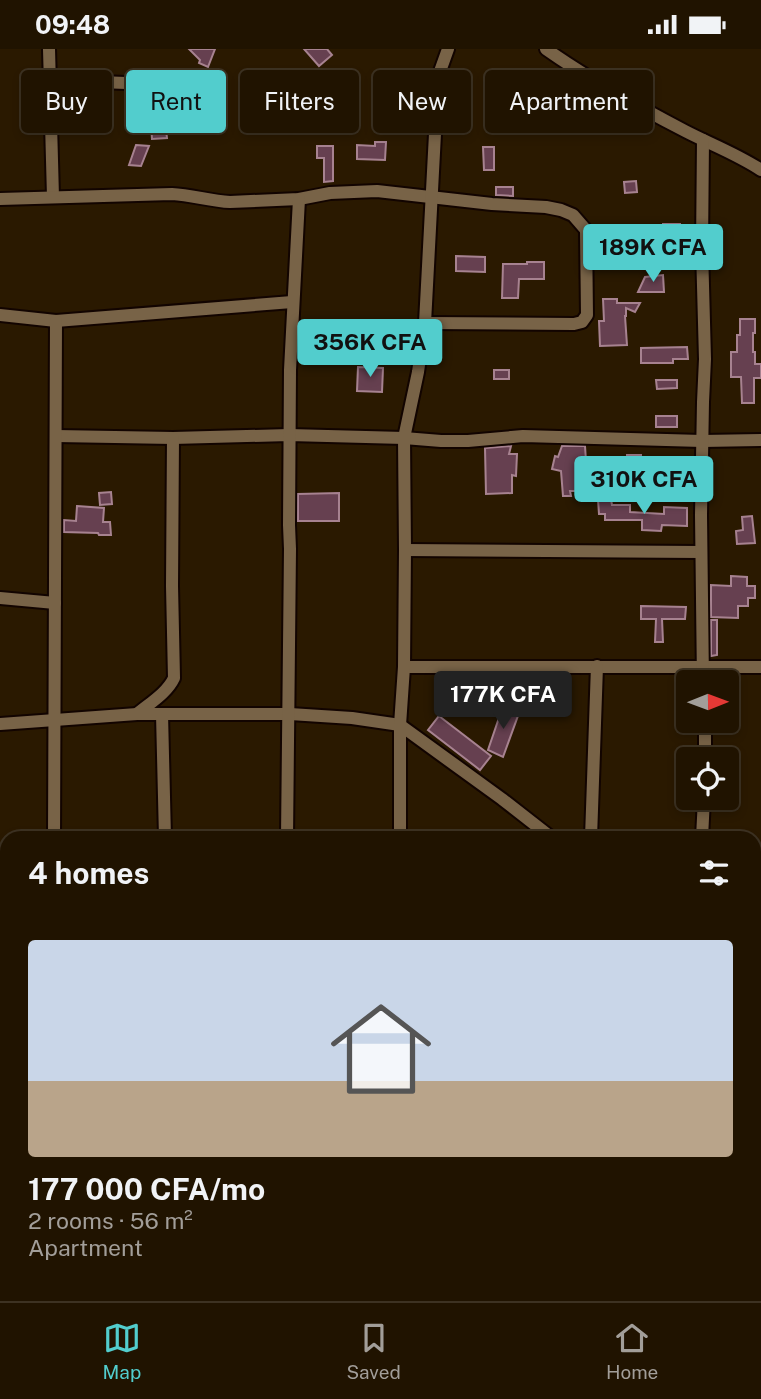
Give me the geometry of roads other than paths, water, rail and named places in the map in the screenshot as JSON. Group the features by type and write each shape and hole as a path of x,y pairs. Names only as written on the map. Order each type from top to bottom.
{"street":[{"path":"49,49 50,70"},
{"path":"400,831 400,725 404,667 404,438 425,323 438,77 448,49"},
{"path":"546,49 638,107 761,170"},
{"path":"51,133 52,197"},
{"path":"703,668 701,552 705,359 702,249 704,140"},
{"path":"0,199 188,194 219,201 299,199 330,193 377,191 492,204 546,207 573,215 586,230 587,315 582,322 425,323"},
{"path":"287,831 290,714 289,435 292,302 299,199"},
{"path":"0,315 56,321 292,302"},
{"path":"54,831 56,321"},
{"path":"56,436 173,438 289,435 441,441 523,436 761,440"},
{"path":"136,714 164,692 174,678 173,438"},
{"path":"405,550 701,552"},
{"path":"0,598 55,603"},
{"path":"591,831 597,666"},
{"path":"404,667 761,667"},
{"path":"0,724 136,714 290,714 352,718 400,725 543,831"},
{"path":"162,714 165,831"},
{"path":"702,831 703,810"}]}
